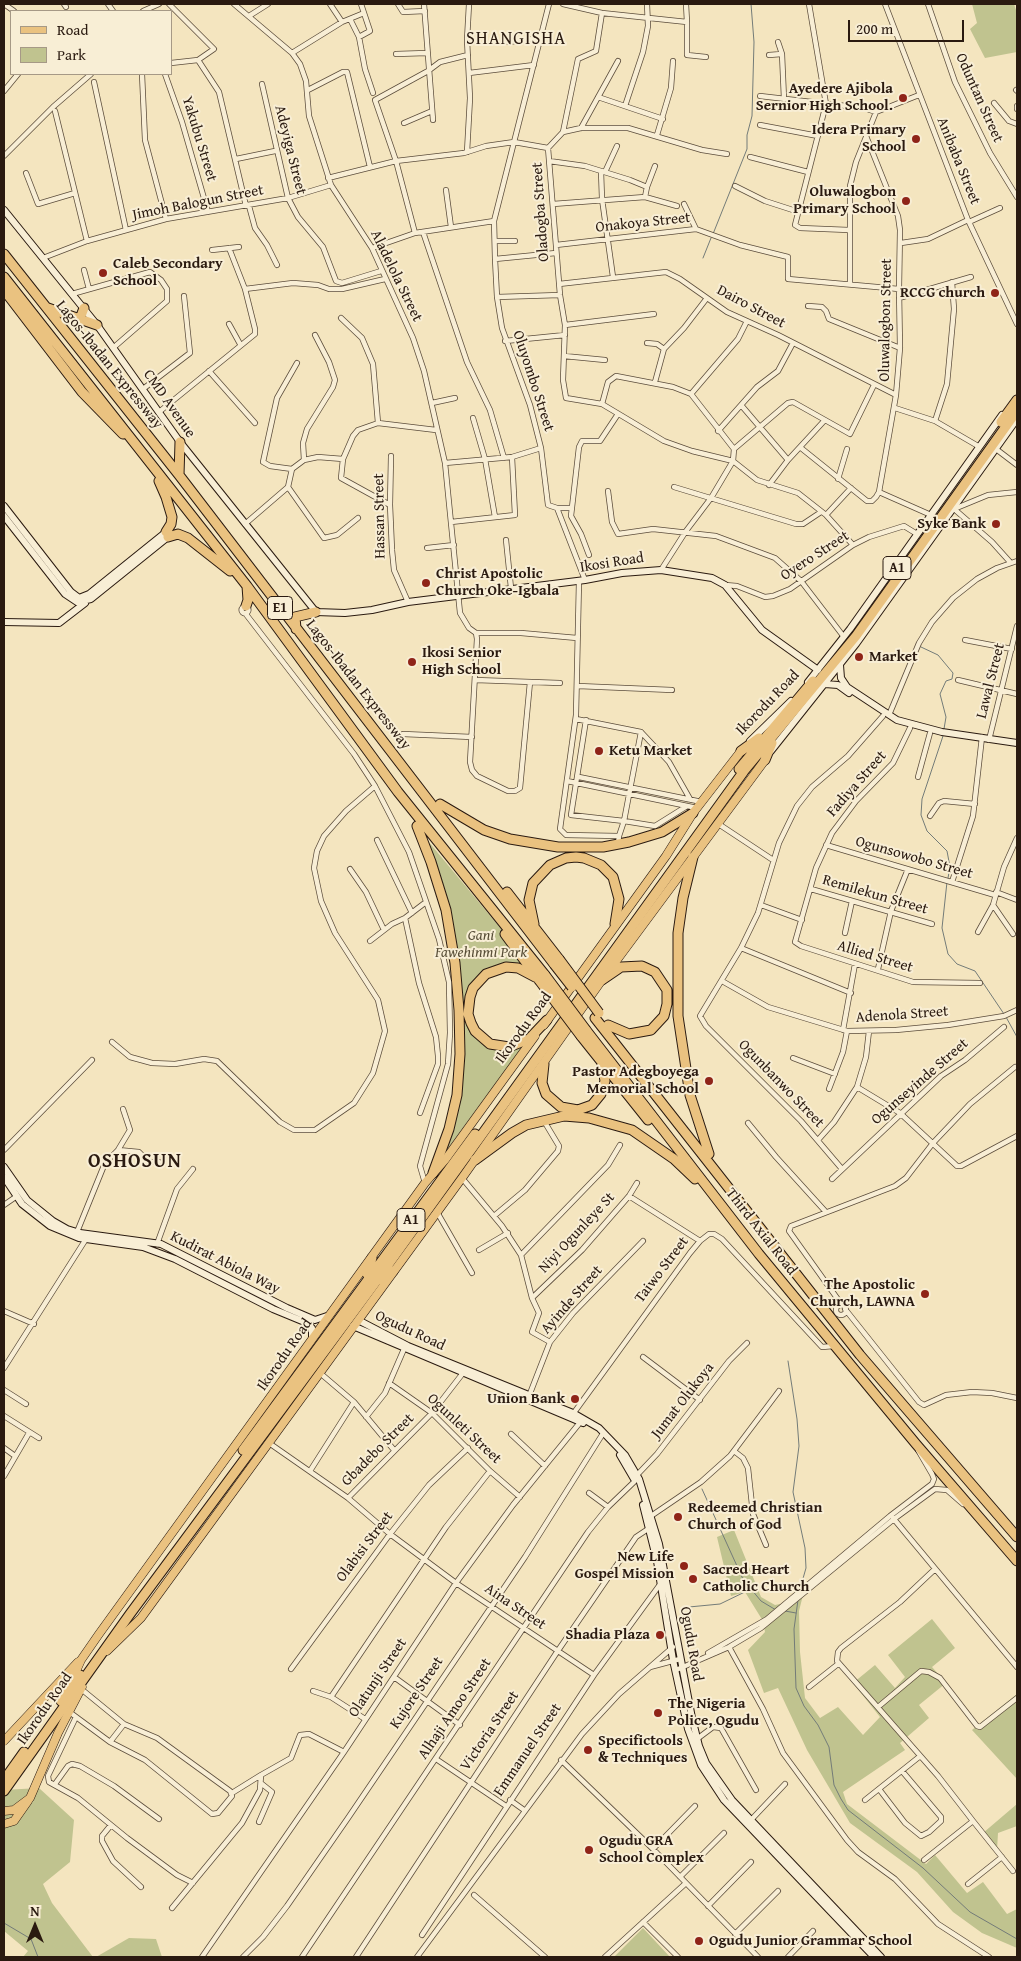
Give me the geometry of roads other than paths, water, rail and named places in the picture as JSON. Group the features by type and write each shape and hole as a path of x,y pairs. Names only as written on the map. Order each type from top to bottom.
{"highway":[{"name":"Lagos-Ibadan Expressway","path":"4,254 179,475 296,630 597,1015"},
{"name":"Lagos-Ibadan Expressway","path":"4,277 247,586 398,792 584,1033"},
{"path":"4,290 82,392 104,417 133,441"},
{"path":"42,304 54,311 97,325"},
{"path":"76,319 81,316 84,308"},
{"path":"92,390 91,380 94,377 100,378 107,385"},
{"name":"Ikorodu Road","path":"4,1780 44,1729 70,1712 80,1688 92,1668 369,1284 744,771 846,640 1017,400"},
{"name":"Ikorodu Road","path":"773,732 825,682 1017,411"},
{"path":"179,475 180,442"},
{"path":"151,465 170,507 171,524 167,535 178,534 188,538 247,586 248,600 246,610 255,610 268,615"},
{"path":"296,630 295,617 316,612"},
{"path":"741,751 773,732"},
{"path":"765,760 773,732"},
{"path":"418,785 440,804 484,830 533,845 583,848 662,832 695,807"},
{"path":"398,792 417,826 436,877 448,918 455,963 459,1018 457,1095 450,1129 433,1173"},
{"path":"440,804 537,931 556,961"},
{"path":"417,826 443,854 542,978"},
{"path":"693,856 683,898 678,933 678,1016 690,1095 709,1154"},
{"path":"537,931 530,909 530,892 533,883 550,865 566,858 576,857 601,865 613,877 619,899 615,924"},
{"path":"602,980 621,967 642,966 655,972 667,990 668,1004 664,1016 651,1030 629,1034 608,1025"},
{"path":"542,978 518,968 496,969 486,974 473,988 468,1005 468,1014 475,1031 482,1038 500,1046 509,1047 524,1042 547,1020"},
{"path":"597,1015 608,1025 709,1154 726,1184"},
{"name":"Third Axial Road","path":"597,1015 726,1184 839,1311 836,1326 1017,1537"},
{"path":"544,1064 542,1083 549,1098 561,1107 578,1110 592,1104 604,1088 604,1070 584,1033"},
{"name":"Third Axial Road","path":"584,1033 834,1346 1017,1561"},
{"path":"597,1055 695,1179"},
{"path":"475,1160 512,1133 543,1120 564,1116 589,1118 632,1130 674,1159 724,1208"},
{"path":"369,1284 372,1258"},
{"path":"369,1284 393,1271"},
{"name":"Ikorodu Road","path":"4,1791 68,1690 369,1284"}],"main road":[{"name":"Ikorodu Road","path":"68,1690 81,1660 425,1183 445,1160 547,1020 665,856 695,807 741,751"},
{"name":"Ikorodu Road","path":"92,1668 142,1618 475,1160 602,980 765,760"},
{"path":"4,1740 81,1660"},
{"path":"4,1824 14,1822 30,1798 58,1733 70,1712"},
{"path":"4,1811 14,1810 30,1798"}],"street":[{"path":"144,10 159,4"},
{"path":"169,4 213,47 213,51 198,60 172,63"},
{"name":"Aladelola Street","path":"234,4 292,52 300,64 308,90 309,116 328,178 372,248 381,271 414,338 432,403 436,430 445,463 462,619 476,633"},
{"path":"249,16 268,4"},
{"path":"330,4 342,22"},
{"path":"359,37 370,31 361,4"},
{"path":"398,4 403,12 425,11"},
{"path":"424,4 433,120"},
{"path":"467,152 469,4"},
{"name":"Oluyombo Street","path":"549,4 542,38 494,221 494,259 497,297 505,341 530,405 542,448 548,505 557,508 582,581"},
{"path":"563,4 602,13 687,22"},
{"path":"624,106 643,52 648,17 647,4"},
{"path":"686,4 687,55 706,57"},
{"path":"809,4 826,104 795,225 797,227 849,230"},
{"name":"Anibaba Street","path":"885,4 918,95 969,221 1017,324"},
{"name":"Oduntan Street","path":"928,4 955,82 990,153 1017,197"},
{"path":"292,52 342,22 364,13"},
{"path":"602,13 596,51 578,59 564,132 581,128 628,128 657,135 702,150 726,154"},
{"path":"350,19 359,37 365,69 373,93"},
{"path":"508,42 542,38"},
{"path":"778,42 782,54 784,99"},
{"path":"396,54 427,53"},
{"path":"769,55 782,54"},
{"path":"414,233 396,161 375,100 428,71 440,62 468,55"},
{"path":"198,60 219,92 247,206 255,228 267,245 277,265"},
{"path":"581,128 618,61"},
{"path":"657,135 671,88 674,61"},
{"path":"469,73 534,65"},
{"path":"308,90 343,72 347,72 370,166"},
{"path":"4,91 17,75"},
{"path":"4,156 53,107 90,75"},
{"path":"142,75 145,140 166,219"},
{"name":"Yakubu Street","path":"165,75 182,122 208,212"},
{"path":"94,82 126,230"},
{"name":"Adeyiga Street","path":"262,84 275,150 288,198 298,217 323,247 336,281 342,283 381,271"},
{"path":"760,96 864,108 876,112 918,95"},
{"path":"598,97 612,104 663,119"},
{"path":"994,103 1009,120 1017,124"},
{"path":"55,111 87,241"},
{"path":"404,123 432,111"},
{"path":"876,112 856,162 850,186 850,284 898,289"},
{"path":"760,125 818,136"},
{"name":"Oladogba Street","path":"564,132 548,148 560,295 565,325 563,380 566,398 602,404"},
{"name":"Oluwalogbon Street","path":"866,136 898,216 901,243 898,289 900,348 895,408 879,492"},
{"path":"328,178 370,166 467,152 476,148 514,142 548,148"},
{"path":"613,277 602,199 603,172 617,146"},
{"path":"236,159 275,150"},
{"path":"750,157 808,172"},
{"path":"549,161 603,172 647,187"},
{"path":"645,197 655,166"},
{"path":"26,173 38,204 75,193"},
{"name":"Jimoh Balogun Street","path":"43,258 87,241 166,219 288,198 331,185"},
{"path":"735,186 766,201 799,212"},
{"path":"446,190 451,227"},
{"path":"553,204 645,197 677,206"},
{"path":"684,204 696,229"},
{"path":"901,243 928,239 1000,208"},
{"name":"CMD Avenue","path":"4,210 97,325 180,442 316,612"},
{"path":"372,248 414,233 494,221"},
{"name":"Onakoya Street","path":"556,245 696,229 740,244 788,257 788,279 850,284"},
{"path":"422,232 467,362 490,410 504,458"},
{"path":"495,241 515,242"},
{"path":"212,250 239,247"},
{"path":"159,412 209,372 240,344 252,338 256,328 245,289 229,248"},
{"path":"494,259 556,253"},
{"path":"84,270 89,288"},
{"path":"72,294 150,272 157,275 167,289 166,301 113,348"},
{"name":"Dairo Street","path":"559,284 666,272 680,279 727,312 896,395"},
{"path":"899,298 971,276"},
{"path":"245,289 300,283 342,290 385,279"},
{"path":"935,421 948,374 954,309 952,282"},
{"path":"497,297 560,295"},
{"path":"144,389 190,353 184,296"},
{"path":"655,382 664,349 684,328 707,298"},
{"path":"808,306 822,308 826,311 829,319 900,348"},
{"path":"565,325 654,314"},
{"path":"341,318 362,338 372,364 378,424"},
{"path":"691,394 738,339 746,321"},
{"path":"229,324 240,344"},
{"path":"304,460 303,444 306,429 334,387 335,380 314,335"},
{"path":"505,341 565,335"},
{"path":"648,342 657,344 664,349"},
{"path":"718,431 757,387 778,371 793,343"},
{"path":"564,356 604,360"},
{"path":"292,469 270,466 263,462 278,398 297,363"},
{"path":"209,372 255,423"},
{"path":"661,570 686,532 712,498 733,462 734,449 718,431 691,394 655,382 616,376 608,382 602,404 664,441 733,462 757,480 798,493 826,515 853,545"},
{"path":"734,449 788,404 793,402 850,434 874,385"},
{"name":"Ikorodu Road","path":"741,751 761,728 786,706 844,637 978,446 1017,394"},
{"path":"432,403 455,398"},
{"path":"741,405 788,460"},
{"path":"895,408 935,421 978,446"},
{"path":"589,555 582,534 571,519 580,443 582,441 600,441 618,414"},
{"path":"472,418 485,458 495,517"},
{"name":"Ikorodu Road","path":"765,760 786,730 840,665 1017,419"},
{"path":"769,485 788,460 824,421"},
{"path":"390,505 341,478 343,459 349,442 358,430 378,424 436,430"},
{"path":"445,463 512,457 542,448"},
{"path":"801,448 867,501 872,501 879,492 931,515"},
{"path":"838,478 847,449"},
{"path":"996,449 1017,466"},
{"name":"Hassan Street","path":"391,456 390,505 394,570 408,602"},
{"path":"245,524 288,487 292,469 304,460 318,457 343,459"},
{"path":"451,522 513,516 516,513 512,457"},
{"path":"288,487 324,538 337,535 358,518"},
{"path":"674,487 800,525 821,512"},
{"path":"826,515 851,488"},
{"path":"608,491 612,522 618,534 653,529 716,536 771,556 801,581 844,637"},
{"path":"1010,562 992,542 954,509 988,495 1017,492"},
{"path":"4,506 73,601 70,615"},
{"path":"557,508 571,508"},
{"path":"4,516 65,594 73,601 86,600"},
{"name":"Oyero Street","path":"725,584 737,586 765,597 772,596 790,589 853,545 904,526 917,534"},
{"path":"4,622 58,623 167,535"},
{"path":"506,540 511,588"},
{"path":"427,548 454,545"},
{"path":"722,981 741,948 761,904 784,828 804,795 848,756 886,716 919,643 932,622 953,598 987,573 1010,562 1017,561"},
{"name":"Ikosi Road","path":"316,612 345,613 408,602 511,588 582,581 622,573 661,570 712,578 725,584"},
{"path":"582,581 577,638 578,686 576,719 566,781 561,831 566,835 619,840 641,732"},
{"path":"725,584 762,630 818,670"},
{"path":"246,610 354,754 375,786 409,852 447,968 450,1033 448,1064 420,1166 425,1183"},
{"name":"Lawal Street","path":"952,882 975,804 986,739 1002,690 1017,626"},
{"path":"530,682 520,788 515,791 508,791 477,776 472,770 470,762 476,633 521,633 577,638"},
{"path":"965,640 1012,649"},
{"path":"840,665 842,682 886,716 942,734"},
{"path":"475,680 560,682"},
{"path":"958,680 1017,694"},
{"path":"825,682 838,685 886,716 910,728 930,733 1017,743"},
{"path":"578,686 672,690"},
{"path":"576,719 641,732 669,762 695,807"},
{"path":"586,720 571,815 655,826 695,807"},
{"name":"Fadiya Street","path":"795,942 816,868 826,845 839,822 856,801 893,763 910,728"},
{"path":"918,777 930,733"},
{"path":"403,734 472,736"},
{"path":"986,739 1017,746"},
{"path":"578,777 690,799"},
{"path":"566,781 695,807"},
{"path":"112,1042 130,1057 152,1063 175,1064 204,1059 217,1061 280,1122 294,1130 315,1130 354,1103 373,1073 385,1031 378,1000 335,933 322,901 314,868 317,851 324,836 346,811 375,786"},
{"path":"930,816 939,803 944,801 975,804"},
{"path":"717,823 773,860"},
{"path":"978,932 993,905 995,893 1017,838"},
{"path":"377,840 412,913"},
{"name":"Ogunsowobo Street","path":"826,845 1017,900"},
{"path":"350,869 366,892 384,930"},
{"path":"878,969 891,911 908,870"},
{"name":"Remilekun Street","path":"811,889 932,924"},
{"path":"845,933 852,901"},
{"path":"370,941 426,902"},
{"path":"761,904 802,920"},
{"path":"993,905 1013,934"},
{"path":"405,918 419,983 436,1037 438,1056 438,1064 420,1113"},
{"name":"Allied Street","path":"795,942 801,946 855,964 878,969 903,980 921,984 980,984"},
{"path":"741,948 851,993"},
{"path":"830,1089 845,1030 855,964"},
{"name":"Ogunbanwo Street","path":"722,981 701,1012 701,1019 818,1140 842,1169"},
{"name":"Adenola Street","path":"722,981 768,1008 845,1030 869,1031 940,1026 1004,1016 1011,1011 1017,1010"},
{"name":"Ogunseyinde Street","path":"832,1179 900,1113 942,1076 965,1060 1004,1027"},
{"path":"818,1140 834,1122 857,1087 866,1057 869,1031"},
{"path":"794,1058 835,1074"},
{"path":"4,1150 92,1060"},
{"path":"1015,1067 975,1100 933,1143 906,1178 896,1186 825,1211 791,1226 789,1231 837,1300 839,1311 852,1320 919,1402 924,1405 946,1396 964,1392 992,1393 1017,1398"},
{"path":"857,1087 900,1113 959,1166 1017,1136"},
{"path":"77,1232 105,1163 118,1150 130,1130 123,1109"},
{"path":"494,1216 525,1190 559,1148 543,1120"},
{"path":"748,1123 825,1211"},
{"path":"521,1255 608,1165 620,1145"},
{"path":"118,1150 140,1152 149,1162 159,1162"},
{"name":"Kudirat Abiola Way","path":"4,1167 26,1200 53,1221 87,1237 143,1247 174,1258 273,1309 307,1323 312,1328 312,1339"},
{"path":"157,1244 177,1188 193,1169"},
{"name":"Kudirat Abiola Way","path":"4,1177 22,1204 50,1226 65,1234 157,1244 276,1303 316,1320 323,1319 335,1308"},
{"path":"462,1178 508,1233 521,1255 532,1298 539,1313 532,1332 550,1342"},
{"name":"Niyi Ogunleye St","path":"532,1298 582,1250 629,1196 637,1183"},
{"path":"4,1205 17,1196"},
{"path":"629,1196 700,1240"},
{"path":"437,1212 472,1273"},
{"path":"479,1250 508,1233"},
{"name":"Taiwo Street","path":"572,1415 700,1240 705,1236 714,1234 722,1239 822,1347 834,1346"},
{"path":"4,1368 19,1342 34,1324 87,1237"},
{"name":"Ayinde Street","path":"529,1397 550,1342 573,1313 643,1241"},
{"path":"4,1311 34,1324"},
{"name":"Ogudu Road","path":"356,1323 404,1349 529,1397"},
{"name":"Ogudu Road","path":"356,1323 572,1415 613,1441 630,1462 651,1516 661,1583 675,1646"},
{"name":"Jumat Olukoya","path":"636,1478 747,1342"},
{"path":"366,1417 380,1401 404,1349"},
{"path":"643,1357 700,1400"},
{"path":"320,1373 354,1402 394,1450"},
{"name":"Gbadebo Street","path":"348,1498 432,1413 463,1373"},
{"name":"Ogunleti Street","path":"389,1383 432,1413 490,1471 520,1496"},
{"path":"4,1390 26,1404"},
{"path":"651,1516 701,1482 734,1451 779,1391"},
{"path":"310,1471 354,1402"},
{"path":"4,1416 39,1438"},
{"name":"Ogudu Road","path":"582,1420 602,1436 624,1460 636,1478 651,1526 659,1544 690,1739 701,1765 724,1800 881,1957"},
{"name":"Olatunji Street","path":"202,1957 344,1752 456,1583 520,1496 582,1420"},
{"path":"4,1476 29,1433"},
{"path":"511,1434 545,1466"},
{"name":"Kujore Street","path":"243,1957 263,1937 287,1906 490,1606 602,1436"},
{"name":"Aina Street","path":"270,1443 348,1498 390,1534 456,1583 594,1675"},
{"path":"649,1668 678,1665 729,1647 769,1620 804,1592 932,1484 934,1479 919,1454 916,1444"},
{"path":"4,1448 15,1456"},
{"name":"Olabisi Street","path":"291,1669 390,1534 429,1485 468,1448"},
{"path":"734,1451 743,1458 748,1468 753,1514 766,1545"},
{"path":"331,1697 465,1500 490,1471"},
{"name":"Alhaji Amoo Street","path":"302,1957 460,1726 588,1532 608,1507 636,1478"},
{"path":"892,1517 936,1489 947,1490 974,1511"},
{"path":"589,1493 608,1507"},
{"path":"892,1517 1017,1667"},
{"name":"Victoria Street","path":"356,1957 636,1537 651,1526"},
{"path":"935,1570 900,1602 841,1648 836,1657 838,1664 878,1707 919,1757 938,1776 1013,1871"},
{"name":"Emmanuel Street","path":"422,1935 594,1675 661,1583"},
{"path":"678,1665 708,1654 769,1620"},
{"name":"Emmanuel Street","path":"417,1957 582,1734 619,1694 675,1646"},
{"path":"729,1647 763,1709 783,1753 847,1840 895,1879 938,1924 990,1957"},
{"path":"809,1687 838,1664"},
{"name":"Ogudu Road","path":"678,1665 696,1739 712,1773 769,1844 874,1957"},
{"path":"878,1707 921,1671 929,1672 940,1678 977,1726 980,1727 1017,1698"},
{"path":"394,1677 460,1726"},
{"path":"80,1688 124,1724 156,1738 232,1793"},
{"path":"313,1691 331,1697 365,1720"},
{"path":"193,1883 177,1875 78,1798 49,1782 48,1776 70,1712 110,1742 144,1760 212,1814 218,1813 232,1793 291,1758 302,1734 315,1736 344,1752"},
{"path":"110,1742 124,1724"},
{"path":"696,1739 713,1727 720,1728 756,1790"},
{"path":"865,1800 919,1757"},
{"path":"436,1759 506,1806"},
{"path":"561,1760 653,1849 758,1957"},
{"path":"55,1784 68,1766 72,1764 80,1766 114,1786 159,1819"},
{"path":"879,1789 905,1823 919,1835 925,1836 941,1821 941,1817 902,1771"},
{"path":"172,1908 242,1823 262,1784 261,1775"},
{"path":"259,1822 272,1792 262,1784"},
{"path":"751,1820 785,1784"},
{"path":"510,1800 524,1810"},
{"path":"653,1849 695,1806"},
{"path":"924,1860 973,1821"},
{"path":"111,1825 102,1836 102,1841 113,1861 141,1887"},
{"path":"680,1877 724,1833"},
{"path":"968,1884 1002,1857"},
{"path":"708,1906 751,1862"},
{"path":"458,1880 467,1887"},
{"path":"605,1957 686,1883"},
{"path":"735,1934 778,1891"},
{"path":"474,1895 545,1957"},
{"path":"643,1922 678,1957"},
{"path":"788,1957 813,1932"}],"waterway":[{"path":"713,234 747,149 747,135 752,116 754,42 751,4"},
{"path":"703,258 711,238"},
{"path":"921,647 938,655 953,673 952,679 946,681 940,694 946,717 944,729"},
{"path":"943,736 922,799 921,815 927,831 947,851 950,867 948,878"},
{"path":"947,882 942,928 948,954 957,964 975,971 1004,1014"},
{"path":"1006,1017 1017,1037"},
{"path":"788,1361 799,1446 793,1492 805,1548 806,1568 800,1589"},
{"path":"702,1489 747,1588"},
{"path":"689,1607 720,1604 751,1589 761,1601 776,1610"},
{"path":"798,1600 794,1629 796,1688 804,1706 818,1725 829,1747 834,1785 848,1810 923,1868 970,1912 1017,1939"},
{"path":"785,1611 796,1613"},
{"path":"4,1923 31,1939 38,1957"}],"place":[{"name":"Ayedere Ajibola Sernior High School.","path":"903,98"},
{"name":"Idera Primary School","path":"916,139"},
{"name":"Oluwalogbon Primary School","path":"906,201"},
{"name":"Caleb Secondary School","path":"103,273"},
{"name":"RCCG church","path":"995,293"},
{"name":"Syke Bank","path":"996,524"},
{"name":"Christ Apostolic Church Oke-Igbala","path":"426,583"},
{"name":"Market","path":"859,657"},
{"name":"Ikosi Senior High School","path":"412,662"},
{"name":"Ketu Market","path":"599,751"},
{"name":"Pastor Adegboyega Memorial School","path":"709,1081"},
{"name":"The Apostolic Church, LAWNA","path":"925,1294"},
{"name":"Union Bank","path":"575,1399"},
{"name":"Redeemed Christian Church of God","path":"678,1517"},
{"name":"New Life Gospel Mission","path":"684,1566"},
{"name":"Sacred Heart Catholic Church","path":"693,1579"},
{"name":"Shadia Plaza","path":"660,1635"},
{"name":"The Nigeria Police, Ogudu","path":"658,1713"},
{"name":"Specifictools & Techniques","path":"588,1750"},
{"name":"Ogudu GRA School Complex","path":"589,1850"},
{"name":"Ogudu Junior Grammar School","path":"699,1941"}],"district":[{"name":"SHANGISHA","path":"516,39"},
{"name":"OSHOSUN","path":"135,1162"}],"park label":[{"name":"Gani Fawehinmi Park","path":"481,944"}]}
